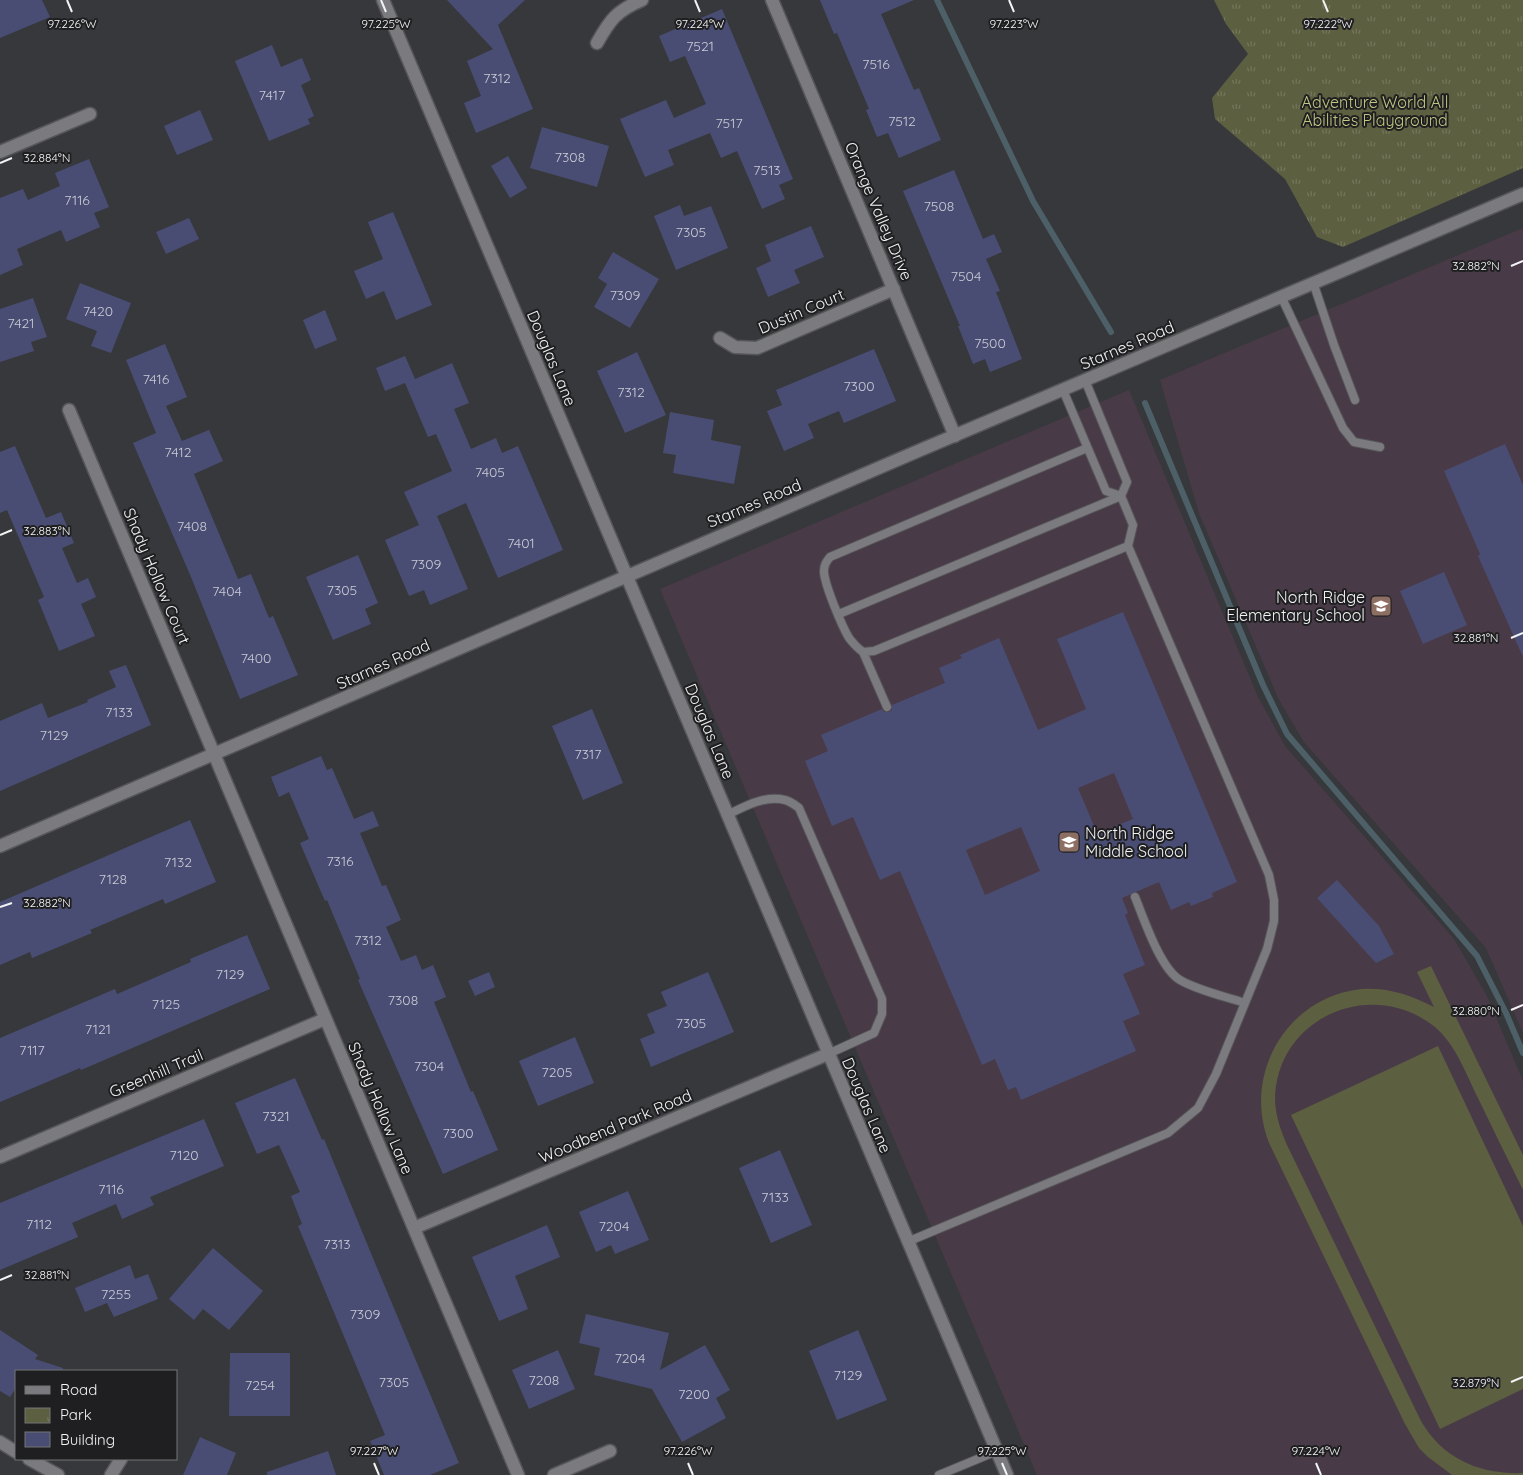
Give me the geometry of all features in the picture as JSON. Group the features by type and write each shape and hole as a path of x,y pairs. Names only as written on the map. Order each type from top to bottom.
{"street":[{"name":"Douglas Lane","path":"383,0 1007,1475"},
{"path":"598,43 609,22 628,6 642,0"},
{"name":"Orange Valley Drive","path":"772,0 955,436"},
{"path":"0,152 90,114"},
{"name":"Starnes Road","path":"0,846 329,706 626,576 1523,194"},
{"name":"Dustin Court","path":"720,338 735,347 757,348 894,288"},
{"name":"Shady Hollow Court","path":"69,410 215,754"},
{"name":"Shady Hollow Lane","path":"215,754 518,1475"},
{"name":"Greenhill Trail","path":"0,1156 325,1019"},
{"name":"Woodbend Park Road","path":"414,1228 828,1054"},
{"path":"0,1442 15,1451"},
{"path":"554,1475 610,1451"},
{"path":"31,1460 58,1475"},
{"path":"111,1475 120,1460"}],"lane":[{"path":"1313,282 1334,345 1356,400"},
{"path":"1281,296 1343,428 1354,442 1380,447"},
{"path":"839,614 1121,496 1127,482 1085,380"},
{"path":"907,1242 1168,1133 1198,1108 1216,1074 1245,1004 1274,921 1274,900 1270,876 1128,546 1133,524 1121,496 1106,491 1063,390"},
{"path":"887,708 863,652 849,638 825,580 825,563 830,557 1087,448"},
{"path":"863,652 874,650 1128,546"},
{"path":"727,814 769,798 786,800 799,808 882,999 882,1014 874,1033 828,1054"},
{"path":"1135,897 1168,969 1179,979 1194,986 1245,1004"},
{"path":"939,1475 997,1452"}],"shaded area":[{"name":"North Ridge Elementary School","path":"1523,228 1523,1033 1486,948 1304,742 1279,700 1199,513 1160,380"},
{"name":"North Ridge Middle School","path":"1129,390 1258,697 1285,746 1454,939 1487,996 1523,1081 1523,1475 1037,1475 660,589"}],"green space":[{"name":"Adventure World All Abilities Playground","path":"1214,0 1523,0 1523,168 1343,247 1317,237 1285,179 1215,119 1212,98 1248,54 1226,24"},
{"path":"1431,966 1523,1155 1523,1190 1455,1051 1435,1027 1410,1012 1383,1005 1356,1006 1331,1014 1309,1028 1291,1047 1279,1072 1275,1101 1276,1113 1287,1145 1421,1421 1440,1445 1464,1462 1492,1471 1523,1473 1523,1475 1452,1475 1419,1448 1405,1424 1270,1145 1263,1119 1261,1093 1266,1067 1276,1044 1292,1024 1311,1007 1334,995 1361,989 1380,989 1399,993 1434,1007 1417,972"},
{"path":"1438,1046 1523,1226 1523,1389 1440,1429 1291,1115"}],"building":[{"path":"0,0 42,0 50,17 0,38"},
{"path":"447,0 525,0 498,25 533,109 476,133 464,103 481,96 467,61 493,49"},
{"path":"820,0 914,0 881,14 914,90 919,88 941,140 899,158 888,133 877,137 866,110 869,109 837,33 834,34"},
{"path":"722,9 793,179 779,185 785,199 762,209 737,151 721,158 710,133 668,150 674,165 645,177 620,119 666,100 674,118 706,104 685,56 670,62 659,36"},
{"path":"272,45 281,67 302,58 311,80 301,85 314,116 308,119 310,124 269,141 235,61"},
{"path":"200,110 213,140 177,155 164,126"},
{"path":"542,127 609,146 597,187 530,168"},
{"path":"508,156 527,188 510,198 491,166"},
{"path":"89,159 109,207 94,213 100,227 66,242 61,230 17,249 23,265 0,275 0,198 23,189 28,200 60,186 55,173"},
{"path":"954,170 983,239 994,234 1002,252 986,259 1000,291 996,292 1022,359 990,372 985,359 973,364 958,326 960,326 903,191"},
{"path":"680,205 684,216 711,206 728,248 676,270 654,216"},
{"path":"393,212 432,305 396,320 384,291 366,299 354,271 383,259 368,222"},
{"path":"189,218 199,239 166,254 156,232"},
{"path":"811,226 824,257 794,270 800,283 768,297 756,268 771,261 765,245"},
{"path":"613,252 659,279 630,328 594,307 607,284 598,278"},
{"path":"80,283 131,303 111,353 91,346 97,331 66,319"},
{"path":"33,298 47,337 31,342 34,351 0,362 0,309"},
{"path":"325,310 337,340 315,349 303,320"},
{"path":"165,344 187,397 166,406 182,441 209,430 223,461 194,474 238,579 251,574 269,618 273,616 298,675 240,699 191,577 133,443 156,433 126,360"},
{"path":"874,349 896,401 844,423 839,411 808,424 814,438 784,451 767,411 782,405 776,390"},
{"path":"637,352 666,415 625,433 597,371"},
{"path":"405,356 415,379 452,363 469,403 454,409 471,449 496,438 502,453 518,446 563,550 498,578 466,503 437,516 468,589 430,605 424,590 409,596 385,540 419,525 404,492 452,471 436,434 428,437 405,383 385,391 376,368"},
{"path":"670,412 714,420 711,440 741,446 734,484 673,473 676,455 663,453"},
{"path":"1505,444 1523,485 1523,657 1478,556 1480,554 1444,471"},
{"path":"15,446 46,518 61,512 74,543 62,548 77,583 88,578 96,597 81,604 95,636 59,651 38,600 44,597 7,510 0,513 0,452"},
{"path":"358,555 378,603 365,609 371,624 333,640 306,577"},
{"path":"1444,572 1467,625 1423,644 1400,591"},
{"path":"1123,612 1237,882 1212,893 1213,897 1191,906 1189,902 1171,910 1159,882 1122,898 1128,913 1125,915 1145,965 1123,974 1140,1014 1123,1021 1136,1051 1021,1100 1016,1087 1008,1090 995,1059 982,1065 900,871 880,880 853,817 832,826 805,761 828,751 821,735 882,709 884,712 889,712 892,710 892,705 945,683 939,668 962,658 960,655 999,638 1038,730 1086,709 1057,639","holes":["1114,773 1133,819 1097,833 1078,788","1021,827 1040,871 985,895 966,850"]},
{"path":"126,665 151,725 0,791 0,721 42,703 48,718 88,702 87,700 116,687 109,671"},
{"path":"592,709 623,783 583,800 552,726"},
{"path":"321,756 327,770 332,768 354,819 373,811 379,826 360,833 382,886 386,885 401,920 386,927 401,961 416,955 422,970 433,965 446,997 434,1002 471,1092 473,1091 498,1150 443,1174 358,980 360,979 327,900 325,901 300,843 309,839 289,792 279,797 271,777"},
{"path":"190,820 216,882 165,904 163,899 90,930 92,933 32,958 30,952 0,965 0,902"},
{"path":"1337,880 1379,926 1394,954 1376,963 1317,898"},
{"path":"247,935 270,989 81,1070 80,1068 0,1102 0,1038 115,989 117,994 191,962 190,959"},
{"path":"489,972 495,987 475,996 468,981"},
{"path":"708,972 734,1032 651,1067 640,1039 655,1033 647,1014 667,1006 661,992"},
{"path":"575,1037 594,1083 538,1106 519,1061"},
{"path":"295,1078 322,1140 324,1139 459,1463 430,1475 384,1475 370,1441 385,1435 298,1226 302,1224 291,1196 300,1192 279,1145 257,1154 235,1103"},
{"path":"204,1119 224,1166 150,1197 154,1205 122,1219 116,1204 72,1223 78,1237 0,1270 0,1203"},
{"path":"780,1150 812,1225 771,1243 739,1168"},
{"path":"628,1191 649,1240 615,1254 611,1245 596,1252 579,1212"},
{"path":"547,1225 560,1257 515,1276 528,1309 499,1321 472,1257"},
{"path":"213,1248 263,1291 229,1330 203,1309 194,1320 169,1299"},
{"path":"130,1265 135,1279 148,1274 158,1299 114,1317 107,1303 85,1312 75,1288"},
{"path":"586,1314 669,1333 660,1370 705,1345 730,1390 716,1398 726,1418 682,1442 652,1389 594,1375 600,1348 579,1343"},
{"path":"0,1330 38,1355 35,1359 63,1368 62,1370 15,1370 15,1390 10,1397 0,1391"},
{"path":"858,1330 887,1400 837,1420 809,1351"},
{"path":"558,1350 575,1389 529,1409 512,1370"},
{"path":"230,1353 290,1353 290,1416 229,1416"},
{"path":"200,1437 236,1453 227,1475 183,1475"},
{"path":"328,1451 336,1475 267,1475 267,1472"}],"waterway":[{"path":"937,0 1033,201 1111,332"},
{"path":"1145,403 1263,685 1287,734 1477,956 1506,1013 1523,1053"}],"place":[{"name":"North Ridge Elementary School","path":"1381,606"},
{"name":"North Ridge Middle School","path":"1069,842"}]}
